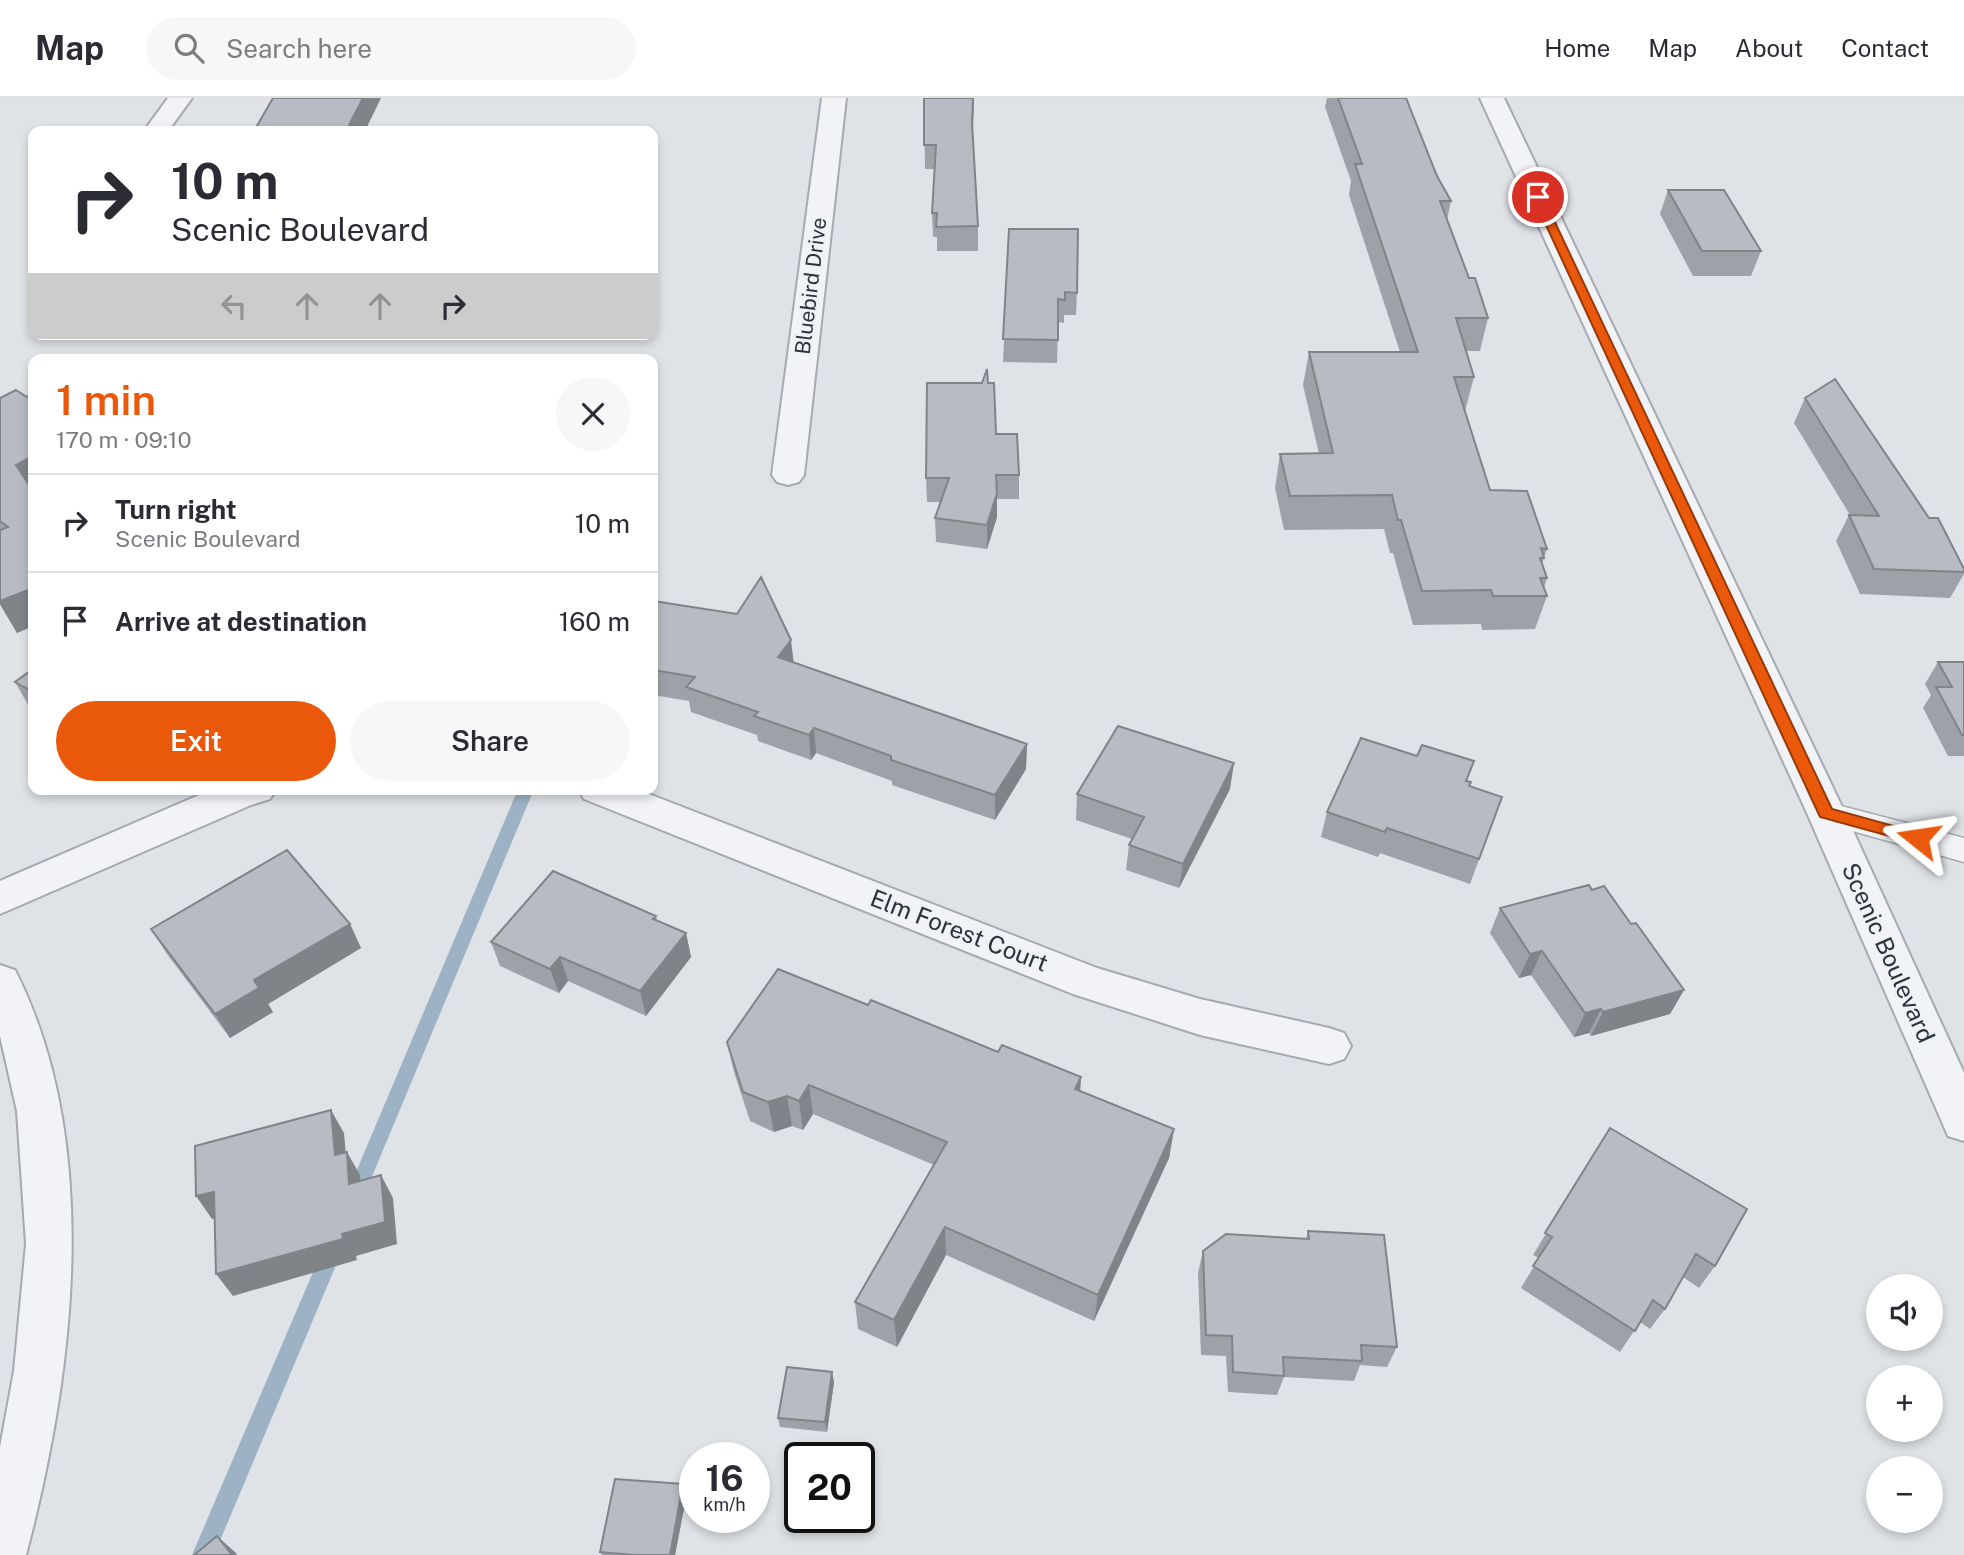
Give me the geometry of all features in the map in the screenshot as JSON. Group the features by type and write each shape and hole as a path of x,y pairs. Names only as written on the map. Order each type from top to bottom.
{"street":[{"path":"160,126 180,98"},
{"name":"Bluebird Drive","path":"789,475 834,98"},
{"name":"Scenic Boulevard","path":"1492,98 1826,813 1964,1122"},
{"path":"0,898 236,795"},
{"name":"Elm Forest Court","path":"612,795 1088,982 1200,1017 1329,1046"},
{"path":"0,982 22,1038 39,1111 50,1244 39,1371 26,1445 0,1554"}],"lane":[{"path":"1826,813 1964,850"}],"building":[{"path":"273,98 363,98 349,126 257,126"},
{"path":"924,98 973,98 978,226 936,227 937,213 932,213 936,145 924,145"},
{"path":"1338,98 1406,98 1437,176 1451,201 1440,201 1469,278 1475,278 1488,318 1456,318 1474,377 1454,377 1490,490 1527,491 1547,549 1541,548 1544,558 1540,558 1547,578 1540,578 1547,596 1493,596 1491,590 1422,591 1392,495 1290,496 1280,454 1333,453 1309,352 1418,352 1355,164 1362,164"},
{"path":"1668,190 1724,190 1761,251 1702,251"},
{"path":"1009,229 1078,229 1077,293 1065,292 1065,300 1058,299 1058,340 1003,339"},
{"path":"987,369 988,383 994,383 996,434 1017,434 1019,475 996,475 997,493 987,525 935,518 949,478 926,478 927,383 982,383"},
{"path":"1835,379 1929,518 1938,518 1964,572 1874,569 1849,515 1879,516 1805,398"},
{"path":"16,390 28,396 28,459 16,465 28,483 28,590 0,601 0,530 8,527 0,521 0,398"},
{"path":"761,577 791,640 778,657 1027,744 995,795 891,760 891,756 814,728 809,735 754,716 758,712 686,687 695,677 658,671 658,602 737,614"},
{"path":"1938,662 1964,662 1964,735 1936,687 1952,687"},
{"path":"28,673 28,689 15,682"},
{"path":"1118,726 1234,763 1183,864 1129,845 1144,817 1077,794"},
{"path":"1361,738 1417,756 1422,745 1474,761 1466,781 1471,782 1469,786 1502,797 1479,859 1387,828 1385,832 1327,812"},
{"path":"287,850 350,924 254,980 259,988 215,1014 151,929"},
{"path":"553,871 656,916 653,919 686,933 640,991 560,957 550,969 491,942"},
{"path":"1589,885 1592,890 1604,886 1631,924 1636,923 1684,990 1603,1012 1601,1009 1585,1013 1542,951 1530,954 1500,908"},
{"path":"778,969 868,1005 871,1000 998,1052 1002,1045 1081,1077 1075,1089 1174,1129 1098,1295 945,1227 894,1320 855,1302 947,1142 809,1085 799,1101 787,1096 768,1102 743,1092 727,1042"},
{"path":"331,1110 335,1155 347,1152 349,1184 381,1175 385,1222 342,1234 343,1239 216,1274 214,1192 196,1196 195,1146"},
{"path":"1610,1128 1747,1209 1715,1266 1696,1254 1665,1309 1653,1300 1635,1331 1533,1266 1552,1237 1545,1233"},
{"path":"1308,1231 1384,1235 1397,1347 1361,1345 1362,1361 1283,1357 1284,1376 1233,1372 1232,1336 1206,1335 1203,1251 1226,1234 1309,1239"},
{"path":"787,1367 832,1372 825,1422 778,1418"},
{"path":"615,1479 679,1484 679,1506 670,1555 600,1552"},
{"path":"217,1536 232,1555 194,1555"}],"waterway":[{"path":"354,1198 523,795"},
{"path":"203,1555 332,1251"}],"route":[{"path":"1538,197 1826,813 1918,838"}]}
